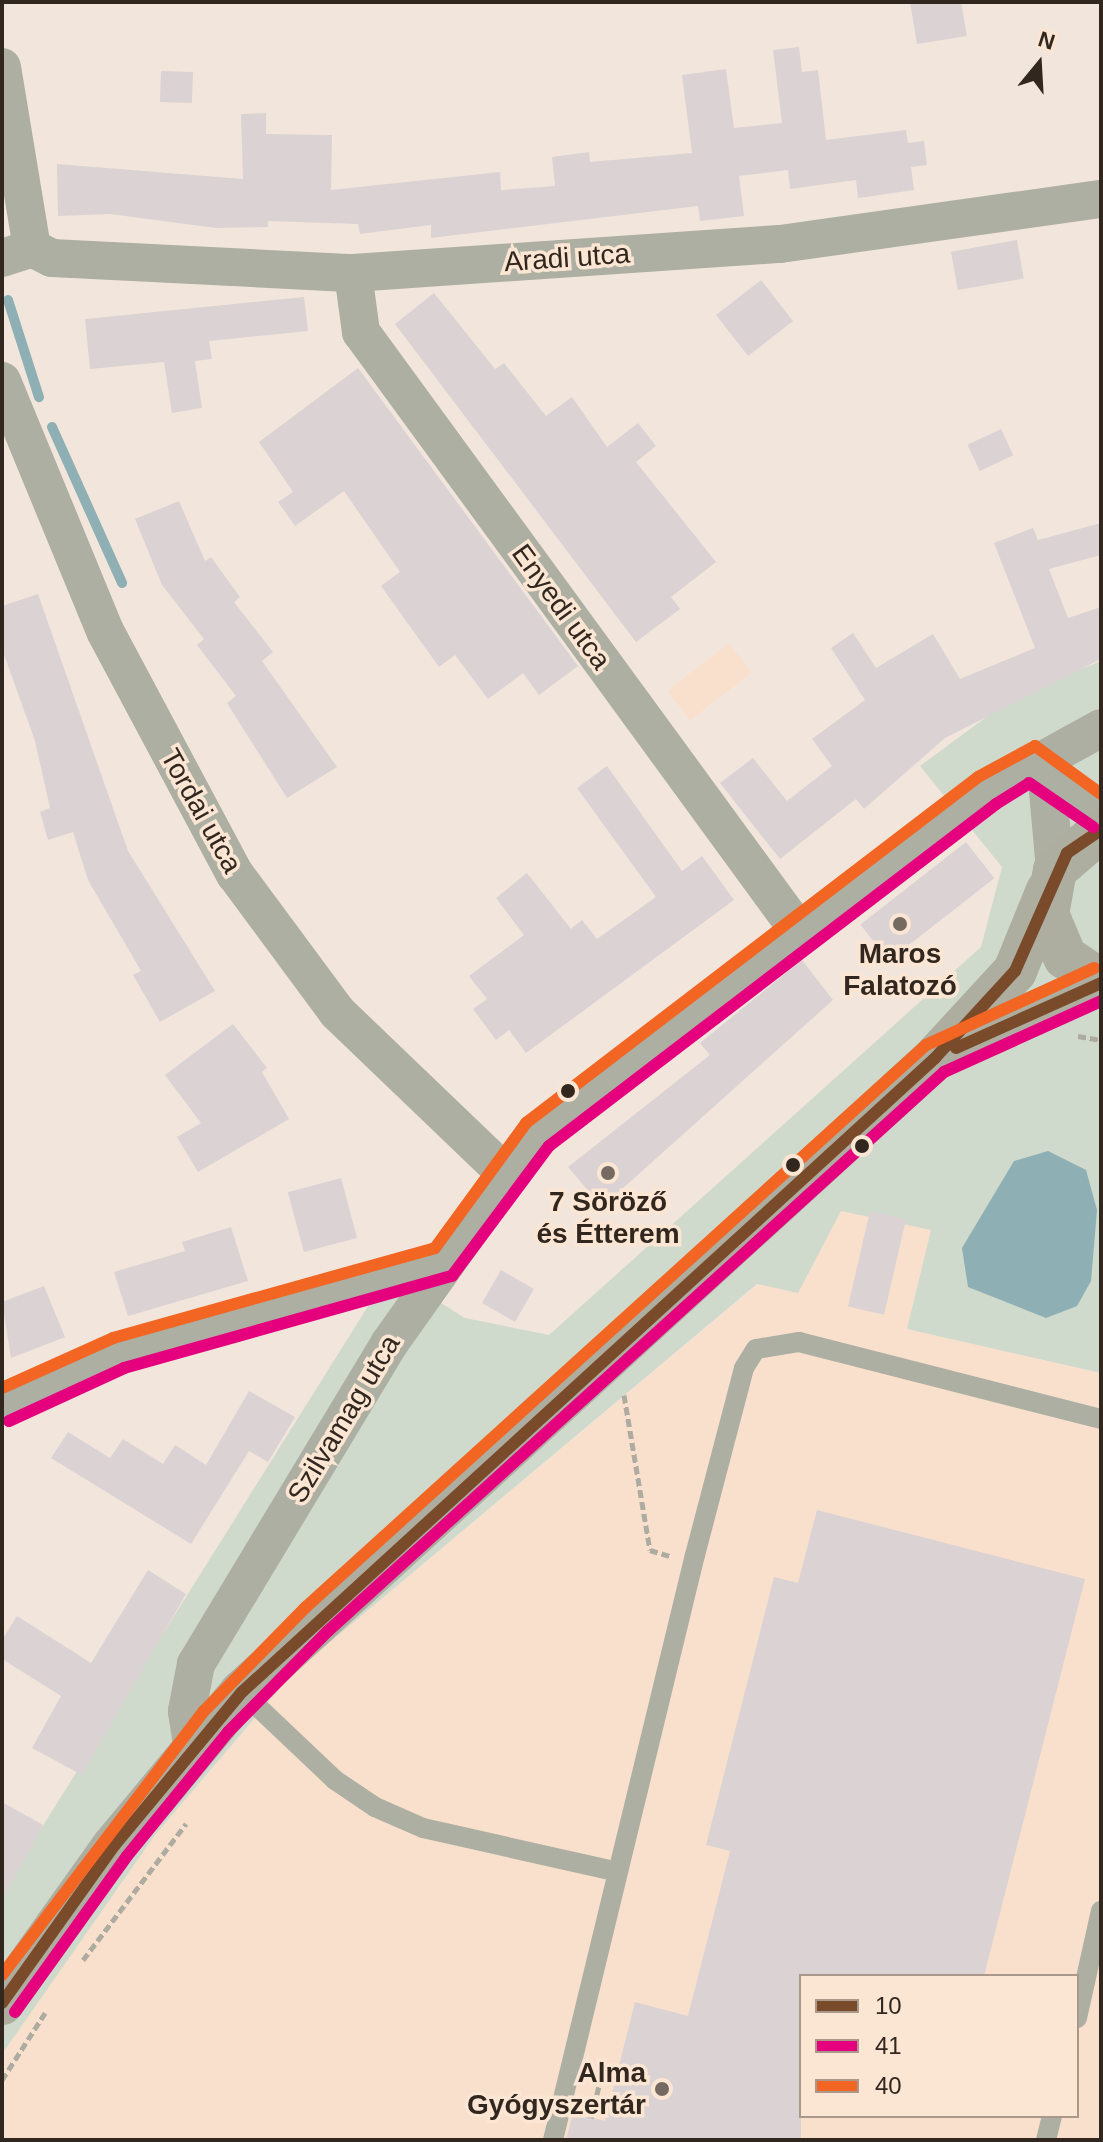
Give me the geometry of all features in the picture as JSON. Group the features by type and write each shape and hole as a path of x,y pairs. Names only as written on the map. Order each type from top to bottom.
{"main road":[{"path":"2,2003 217,1721 935,1058 1015,971 1051,880 1101,830"},
{"path":"1051,880 1052,936 1065,957 1101,982"},
{"path":"935,1058 1101,982"}],"street":[{"name":"Aradi utca","path":"2,67 17,253 52,258 353,273 780,244 1101,199"},
{"name":"Enyedi utca","path":"353,273 361,332 798,930"},
{"name":"Tordai utca","path":"2,381 105,631 235,874 337,1012 501,1193"},
{"name":"Szilvamag utca","path":"217,1721 191,1678 217,1629 445,1262 501,1193 537,1135 798,930 1101,728"},
{"path":"1040,771 1101,813"},
{"path":"1040,771 1051,880"},
{"path":"2,1406 118,1353 445,1262"}],"lane":[{"path":"553,2140 614,1871 695,1555 744,1368 756,1349 776,1342 1101,1419"},
{"path":"217,1721 335,1780 375,1807 423,1828 614,1871"},
{"path":"1079,2009 1101,1911"},
{"path":"1046,2140 1052,2118"}],"path":[{"path":"1064,1030 1101,1040"},
{"path":"612,1397 624,1386 650,1550 695,1555"},
{"path":"76,1970 190,1818"},
{"path":"2,2080 49,2007"}],"shaded area":[{"path":"729,643 752,672 690,720 668,691"},
{"path":"841,1211 932,1230 907,1329 1101,1373 1101,2140 2,2140 6,2046 155,1835 293,1673 758,1284 798,1292"}],"green space":[{"path":"1101,661 1101,1373 907,1329 931,1230 841,1211 798,1293 757,1284 293,1673 155,1835 2,2054 2,1891 390,1271 465,1318 549,1335 981,947 1002,867 920,766 1016,695"}],"water":[{"path":"1048,1151 1086,1170 1097,1210 1091,1281 1077,1306 1046,1318 968,1287 962,1248 1014,1161"}],"building":[{"path":"910,2 961,2 967,36 917,44"},
{"path":"799,47 802,72 818,70 826,140 906,130 908,143 924,141 927,165 911,167 914,190 858,198 856,180 790,189 788,170 739,176 744,216 700,221 698,206 431,238 431,225 360,234 358,224 268,221 268,227 216,228 110,214 58,216 57,164 243,179 241,114 266,113 266,134 332,135 331,190 500,172 501,190 555,186 552,157 589,152 590,162 692,153 682,75 726,69 734,128 782,123 773,50"},
{"path":"161,71 193,72 192,103 160,102"},
{"path":"1017,240 1024,278 958,290 951,252"},
{"path":"761,280 793,321 748,356 716,315"},
{"path":"434,293 495,369 504,363 546,416 572,397 607,447 638,423 656,446 636,462 716,562 671,597 680,609 636,642 395,324"},
{"path":"304,297 308,331 209,341 212,359 195,361 202,408 172,413 164,362 90,369 85,319"},
{"path":"358,368 578,666 539,695 523,673 488,699 455,655 439,667 381,586 400,572 344,491 295,526 278,502 293,492 259,442"},
{"path":"1001,429 1013,455 980,471 967,445"},
{"path":"179,501 205,561 211,557 240,597 234,602 273,652 262,661 337,767 287,798 227,703 236,696 197,645 204,639 162,585 135,519"},
{"path":"1101,523 1101,555 1049,569 1068,618 1101,607 1101,659 945,738 864,809 856,799 780,859 720,783 753,758 787,801 832,766 812,739 865,700 831,648 853,633 876,668 933,634 960,679 1035,648 994,543 1033,528 1038,540"},
{"path":"38,594 128,851 215,991 160,1022 133,975 141,971 88,880 73,832 48,840 40,812 50,808 35,741 2,649 2,606"},
{"path":"607,766 682,871 702,856 734,900 526,1053 509,1030 496,1040 473,1009 487,999 469,976 524,935 496,898 527,873 571,929 582,920 597,939 656,897 577,788"},
{"path":"966,842 994,878 889,961 860,924"},
{"path":"802,960 833,1000 602,1207 568,1167 710,1055 700,1043"},
{"path":"233,1024 267,1068 262,1072 289,1119 198,1172 177,1137 201,1123 165,1075"},
{"path":"341,1178 357,1238 304,1252 288,1192"},
{"path":"870,1211 906,1219 884,1315 848,1306"},
{"path":"231,1227 248,1281 128,1316 114,1272 185,1251 182,1242"},
{"path":"501,1270 534,1289 515,1322 482,1303"},
{"path":"44,1286 65,1337 11,1358 2,1302"},
{"path":"249,1391 295,1417 268,1462 249,1451 191,1544 51,1458 68,1432 110,1458 123,1439 163,1464 175,1445 206,1465"},
{"path":"817,1510 1085,1579 985,1974 799,1974 801,2140 566,2140 573,2113 605,2121 635,2002 688,2016 730,1851 706,1845 774,1577 798,1583"},
{"path":"148,1570 186,1594 82,1775 32,1748 61,1696 2,1659 2,1640 17,1616 91,1663"},
{"path":"2,1802 43,1825 2,1900"}],"waterway":[{"path":"8,300 39,397"},
{"path":"52,427 122,583"}],"transit line":[{"name":"40","path":"2,1388 113,1338 435,1248 526,1123 978,777 1035,746 1101,794"},
{"name":"41","path":"9,1421 124,1368 452,1276 549,1146 996,804 1029,783 1093,827"},
{"name":"10","path":"2,2003 114,1846 242,1692 935,1058 1015,971 1067,853 1101,830"},
{"name":"40","path":"2,1975 204,1711 306,1607 926,1045 1094,968"},
{"name":"10","path":"956,1048 1101,983"},
{"name":"41","path":"15,2012 127,1856 228,1732 328,1631 944,1072 1101,1001"}],"place":[{"name":"Maros Falatozó","path":"900,924"},
{"name":"7 Söröző és Étterem","path":"608,1173"},
{"name":"Alma Gyógyszertár","path":"662,2089"}]}
